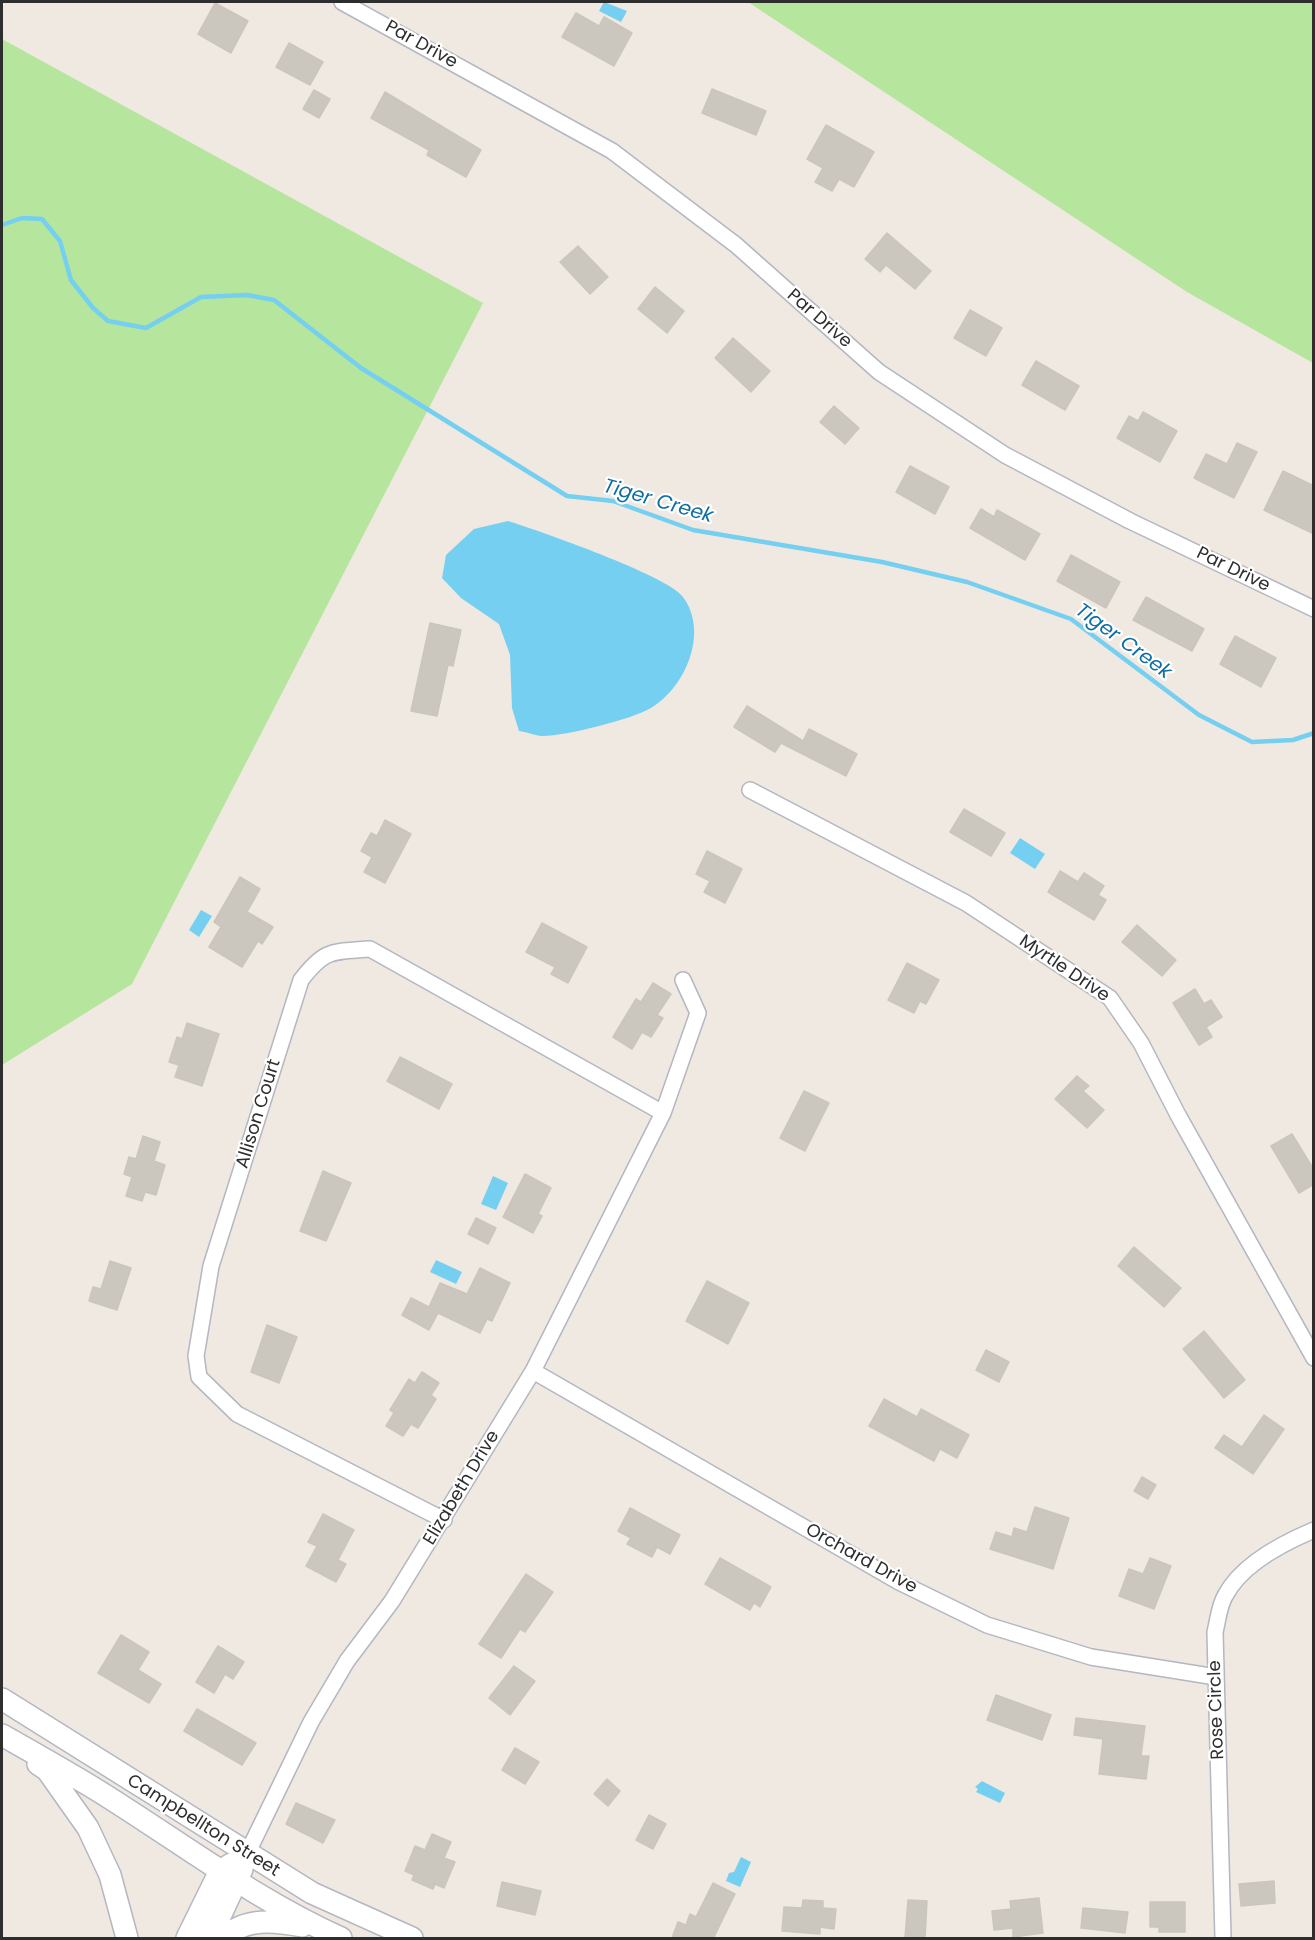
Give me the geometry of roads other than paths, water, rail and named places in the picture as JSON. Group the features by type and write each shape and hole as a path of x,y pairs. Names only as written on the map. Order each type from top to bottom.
{"main road":[{"name":"Campbellton Street","path":"4,1701 312,1893 412,1938"},
{"name":"Campbellton Street","path":"2,1735 92,1787 229,1877 332,1935"},
{"path":"2,1735 47,1770 88,1828 110,1875 127,1938"},
{"path":"187,1938 247,1854"},
{"path":"210,1938 229,1877"},
{"path":"224,1938 245,1925 260,1921 282,1922 332,1935"}],"street":[{"name":"Par Drive","path":"342,2 612,151 736,245 879,372 966,431 1005,455 1130,521 1314,609"},
{"name":"Myrtle Drive","path":"750,790 966,903 1110,998 1141,1043 1178,1115 1314,1358"},
{"name":"Allison Court","path":"444,1520 237,1414 199,1377 196,1356 211,1266 301,980 318,958 340,952 370,949 663,1113"},
{"name":"Elizabeth Drive","path":"247,1854 312,1722 341,1671 392,1601 444,1520 533,1371 663,1113 698,1012 683,980"},
{"name":"Orchard Drive","path":"533,1371 899,1582 987,1625 1091,1657 1216,1677"},
{"name":"Rose Circle","path":"1223,1938 1215,1632 1225,1596 1242,1574 1286,1542 1314,1530"}],"water":[{"path":"604,2 627,11 621,22 599,11"},
{"path":"508,521 629,566 673,588 683,597 691,611 694,642 683,673 663,699 642,712 580,730 551,736 519,731 512,708 510,655 499,624 461,598 442,578 446,555 474,529"},
{"path":"1020,838 1045,854 1035,869 1010,853"},
{"path":"201,910 212,916 199,937 189,930"},
{"path":"493,1176 508,1183 496,1210 481,1204"},
{"path":"436,1260 462,1272 456,1284 430,1272"},
{"path":"982,1781 1005,1793 1000,1803 976,1792 978,1789 975,1787"},
{"path":"741,1857 751,1862 740,1887 726,1881 729,1873 734,1872"}],"waterway":[{"name":"Tiger Creek","path":"2,225 22,218 42,219 60,241 71,280 93,308 108,321 146,328 201,297 247,295 274,300 361,368 567,496 613,501 693,530 882,562 967,582 1071,619 1199,715 1252,742 1293,740 1314,733"}]}
